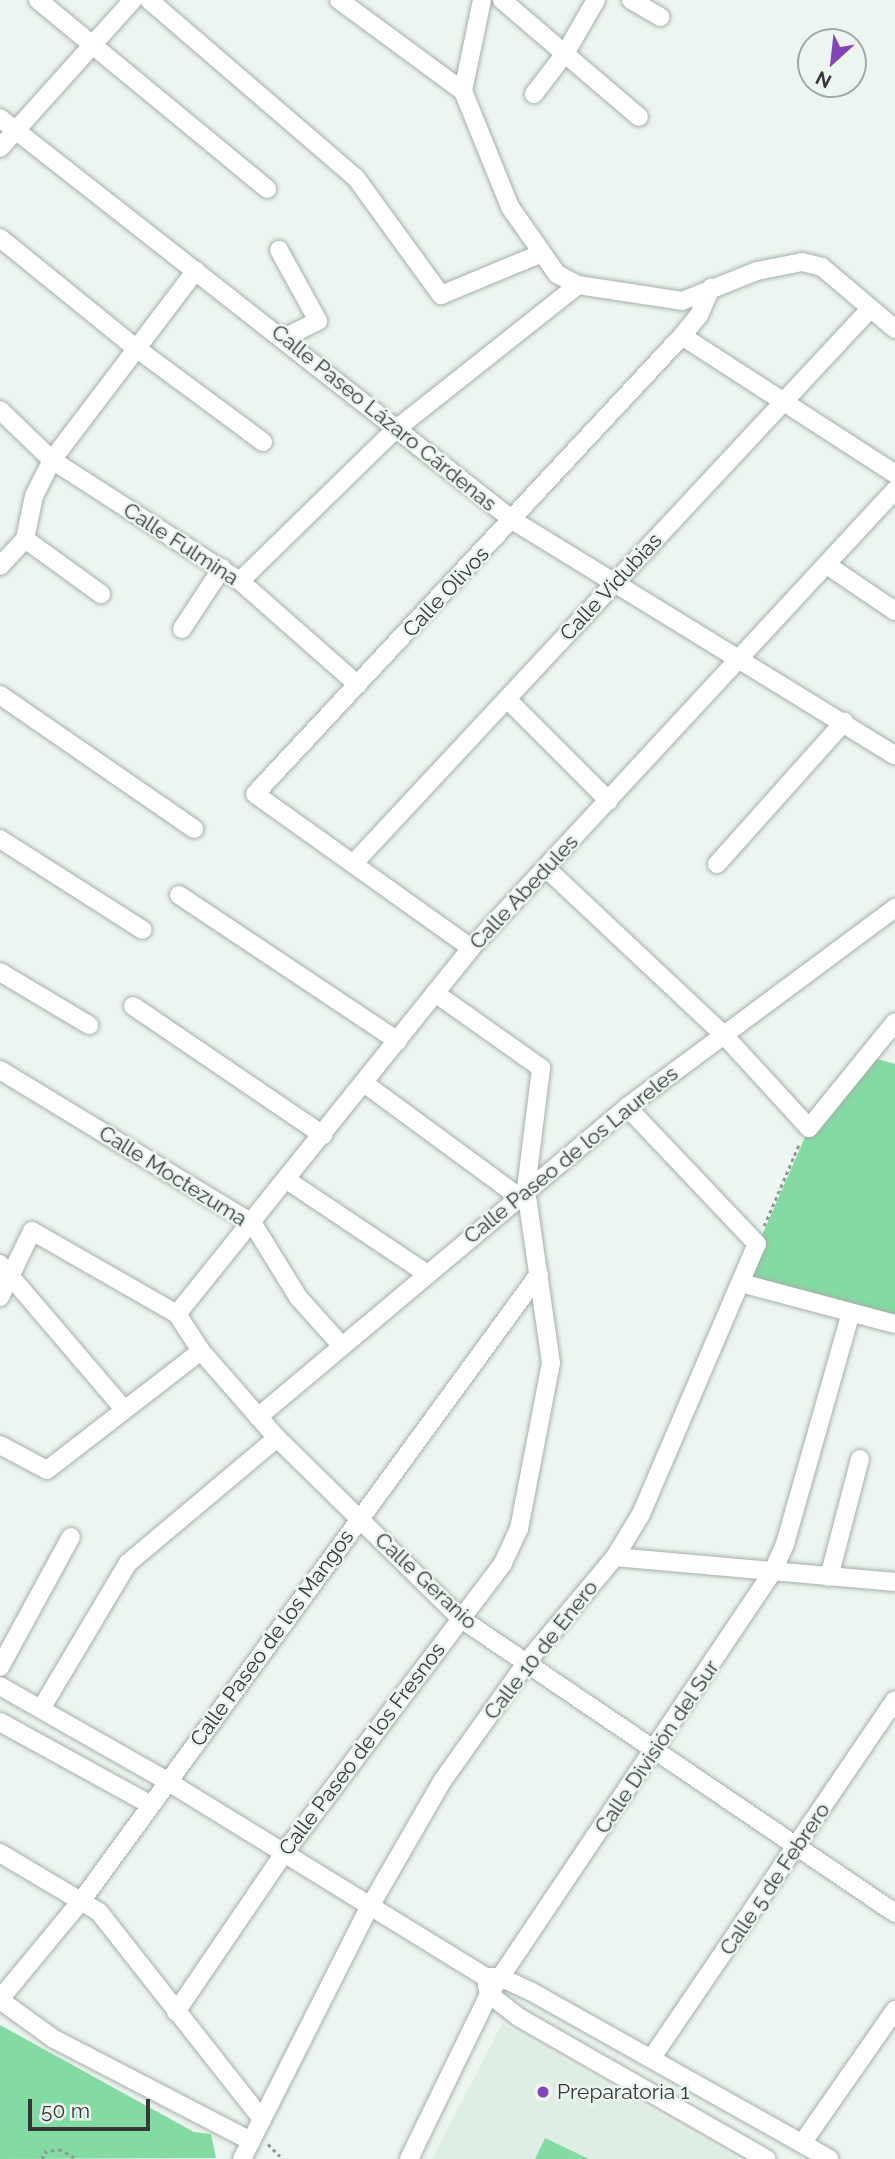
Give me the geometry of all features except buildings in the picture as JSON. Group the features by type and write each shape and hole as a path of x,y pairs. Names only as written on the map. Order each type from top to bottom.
{"street":[{"path":"38,0 267,189"},
{"path":"0,148 133,0"},
{"path":"149,0 356,178 441,295 540,254"},
{"path":"339,0 463,91 510,207 540,254 557,274 578,285 682,301 757,271 802,262 822,267 869,310 892,324"},
{"path":"463,91 482,0"},
{"path":"502,0 639,117"},
{"path":"534,94 566,52 596,0"},
{"path":"631,0 661,17"},
{"name":"Calle Paseo Lázaro Cárdenas","path":"0,118 285,337 395,430 514,521 895,755"},
{"path":"0,238 136,348 263,442"},
{"path":"279,250 318,321 285,337"},
{"path":"1,561 25,540 34,496 52,460 196,270"},
{"path":"240,581 395,430 578,285"},
{"name":"Calle Olivos","path":"352,864 255,794 514,521 682,335 699,315 710,288"},
{"name":"Calle Vidubias","path":"352,864 869,310"},
{"path":"682,335 895,474"},
{"name":"Calle Fulmina","path":"0,410 52,460 240,581 358,685"},
{"name":"Calle Abedules","path":"177,1314 253,1224 471,948 742,659 895,490"},
{"path":"25,540 101,594"},
{"path":"827,565 895,611"},
{"path":"182,629 222,568"},
{"path":"0,695 194,829"},
{"path":"507,699 609,801"},
{"path":"717,864 844,722"},
{"path":"0,839 144,930"},
{"path":"352,864 471,948"},
{"path":"546,868 723,1034 809,1128 895,1022"},
{"path":"179,895 398,1041"},
{"name":"Calle Paseo de los Laureles","path":"258,1417 522,1192 627,1107 895,908"},
{"path":"0,972 89,1025"},
{"name":"Calle Paseo de los Fresnos","path":"176,2012 284,1853 503,1563 519,1529 551,1363 539,1274 522,1192 541,1068 435,993"},
{"path":"133,1006 323,1135"},
{"path":"876,1045 895,1051"},
{"name":"Calle Moctezuma","path":"0,1070 253,1224 298,1297 341,1345"},
{"path":"364,1083 522,1192"},
{"path":"627,1107 757,1244"},
{"path":"287,1180 426,1273"},
{"name":"Calle Geranio","path":"5,1268 32,1231 177,1314 201,1351 277,1438 460,1618 895,1913"},
{"name":"Calle 10 de Enero","path":"242,2159 369,1908 443,1780 526,1663 615,1557 678,1437 757,1244"},
{"path":"0,1297 5,1268"},
{"path":"5,1268 124,1409"},
{"name":"Calle Paseo de los Mangos","path":"0,2000 82,1900 149,1804 539,1274"},
{"path":"741,1283 895,1324"},
{"name":"Calle División del Sur","path":"410,2159 491,1983 656,1751 774,1571 851,1313"},
{"path":"1,1449 47,1470 201,1351"},
{"path":"41,1709 128,1563 277,1438"},
{"path":"830,1577 860,1459"},
{"path":"0,1667 71,1537"},
{"path":"615,1557 895,1581"},
{"path":"0,1686 167,1781 491,1983 653,2056 829,2159"},
{"name":"Calle 5 de Febrero","path":"653,2056 798,1847 895,1700"},
{"path":"0,1722 149,1804"},
{"path":"0,1853 99,1912 262,2119"},
{"path":"491,1983 520,2018 766,2159"},
{"path":"0,2000 54,2039 251,2141"},
{"path":"803,2142 895,2010"},
{"path":"712,2128 728,2099"}],"path":[{"path":"757,1244 792,1155 809,1128"},
{"path":"42,2159 44,2152 59,2149 78,2159"}],"shaded area":[{"name":"Preparatoria 1","path":"502,2024 737,2159 432,2159"}],"green space":[{"path":"867,1056 895,1064 895,1324 741,1283 809,1128"},
{"path":"0,2025 194,2132 211,2134 216,2158 0,2159"},
{"path":"545,2138 589,2159 535,2159"}],"place":[{"name":"Preparatoria 1","path":"543,2092"}]}
